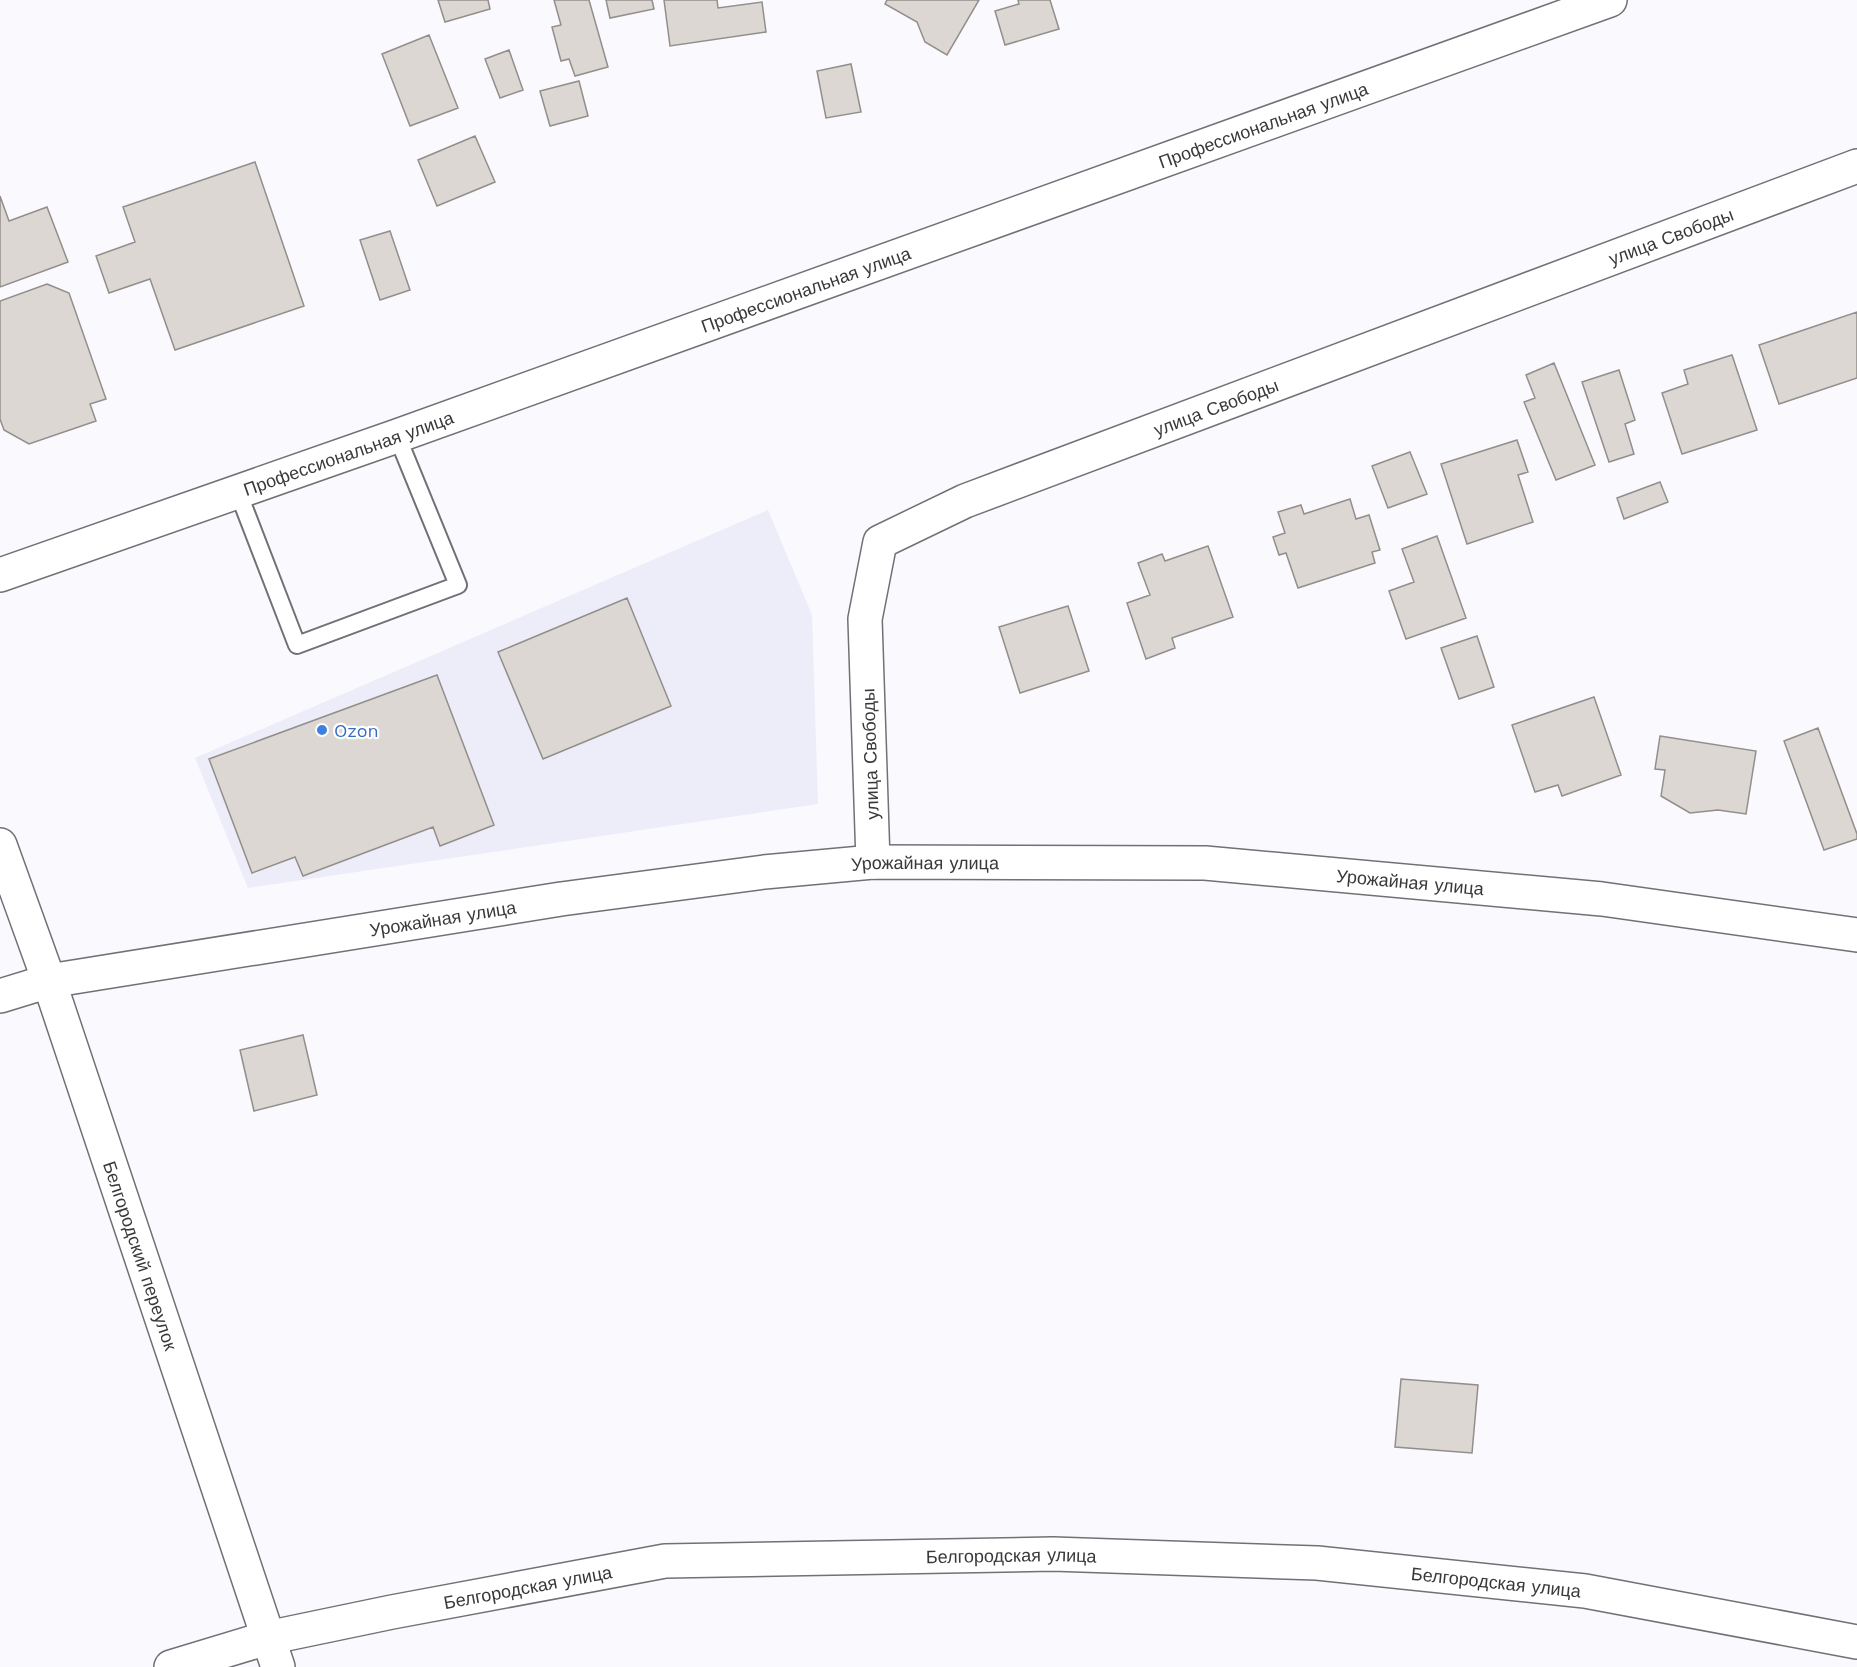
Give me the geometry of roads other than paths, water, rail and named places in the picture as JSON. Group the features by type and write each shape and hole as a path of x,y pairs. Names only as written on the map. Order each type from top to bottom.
{"street":[{"name":"Профессиональная улица","path":"0,575 397,436 1610,0"},
{"name":"улица Свободы","path":"873,862 865,619 880,542 965,501 1857,166"},
{"name":"Белгородский переулок","path":"0,844 49,981 273,1653"},
{"name":"Урожайная улица","path":"0,996 49,981 561,899 764,872 873,862 1205,863 1602,899 1857,935"},
{"name":"Белгородская улица","path":"171,1667 273,1653 392,1612 665,1561 1053,1554 1317,1563 1585,1591 1857,1642"}],"lane":[{"path":"238,492 297,645 458,585 397,436"}],"place":[{"name":"Ozon","path":"322,730"}]}
